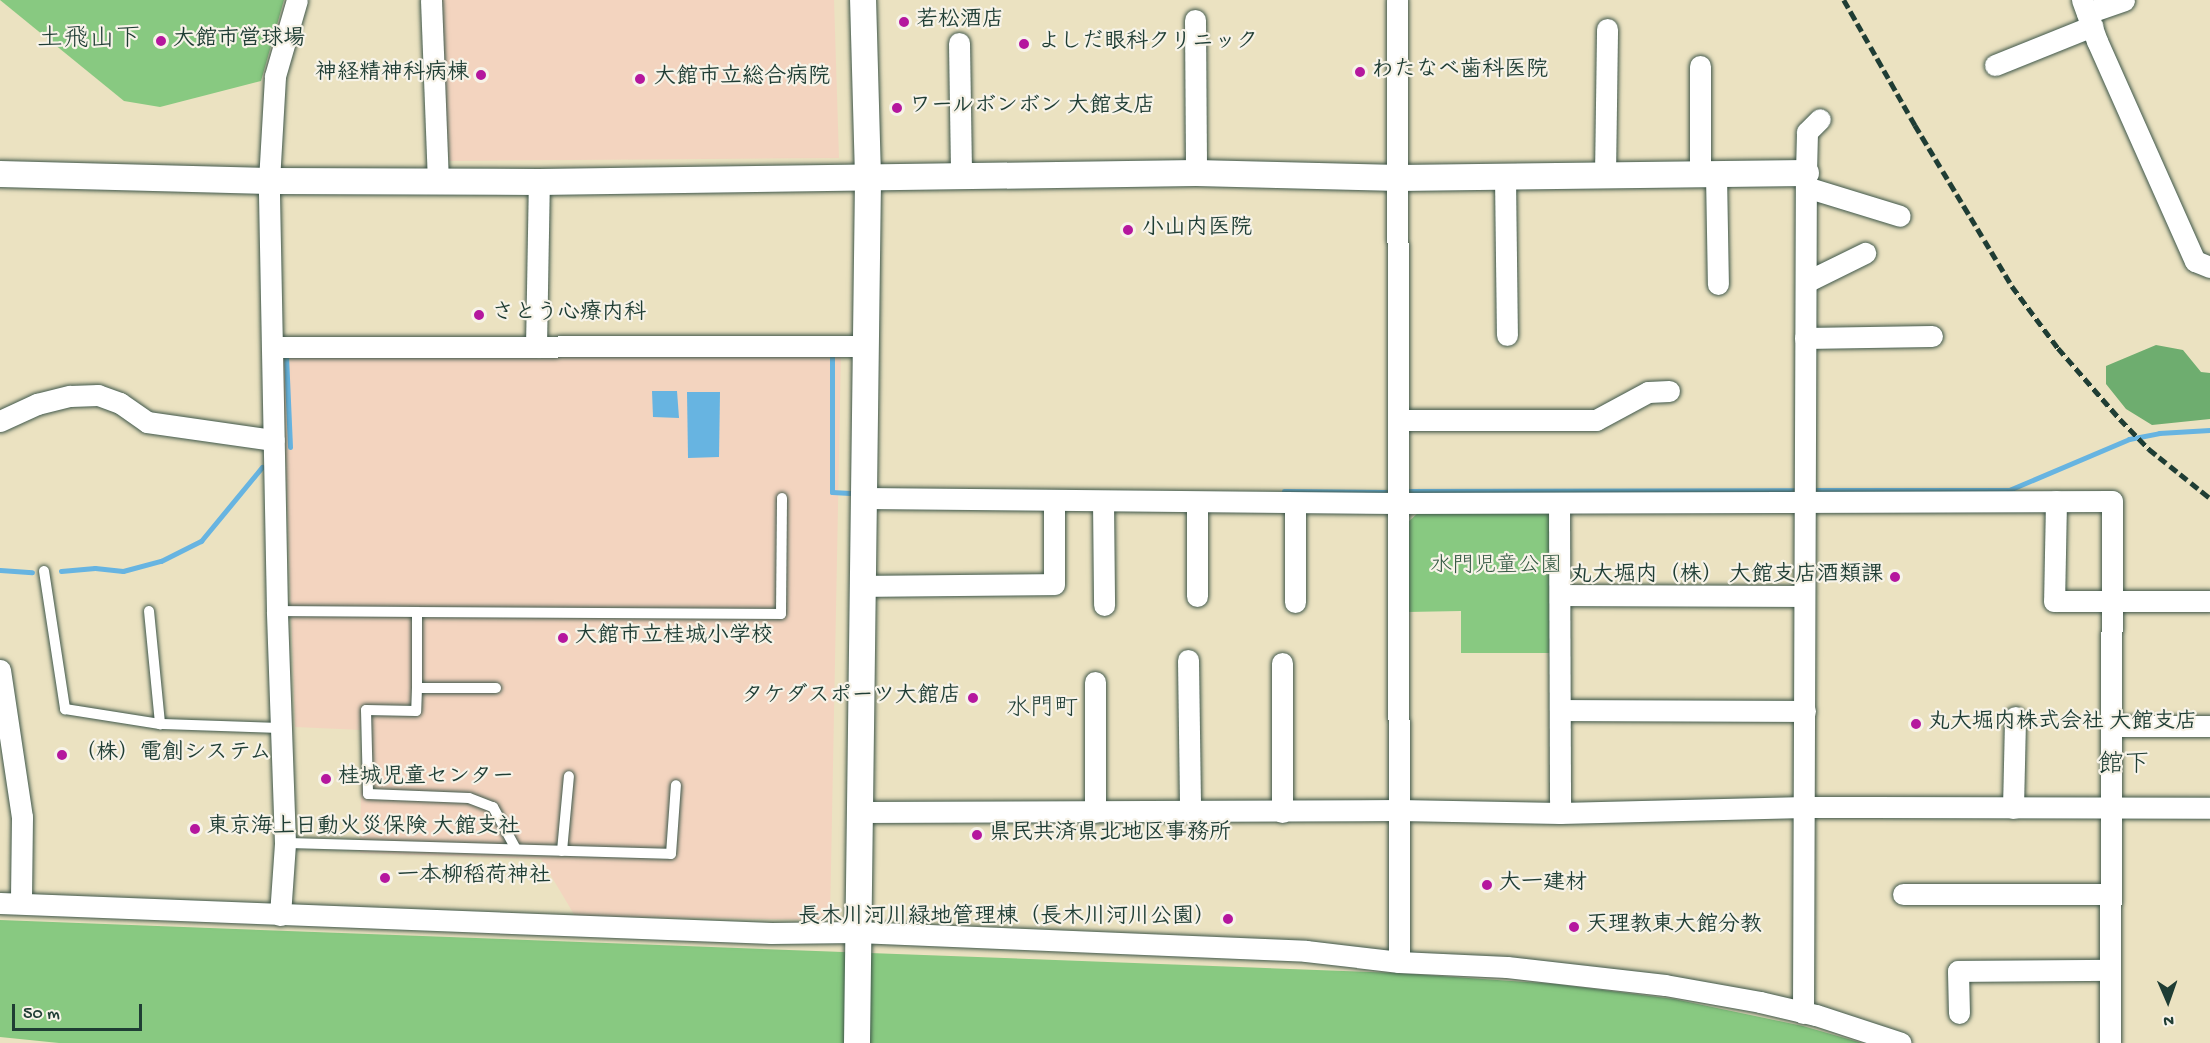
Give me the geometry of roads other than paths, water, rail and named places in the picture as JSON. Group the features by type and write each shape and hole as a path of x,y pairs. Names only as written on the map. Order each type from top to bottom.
{"street":[{"path":"280,915 285,843 276,611 269,181 275,76 297,0"},
{"path":"431,0 438,182"},
{"path":"857,1043 857,938 862,813 868,177 863,0"},
{"path":"1397,0 1399,963"},
{"path":"1995,65 2087,13 2124,0"},
{"path":"2087,13 2195,261 2210,267"},
{"path":"1195,20 1196,173"},
{"path":"1605,176 1606,28"},
{"path":"959,43 961,176"},
{"path":"1700,66 1718,284"},
{"path":"1803,1012 1806,180 1807,132 1820,119"},
{"path":"0,174 269,181 438,182 1196,173 1399,178 1708,174 1806,180 1900,216"},
{"path":"1505,177 1507,335"},
{"path":"536,347 539,182"},
{"path":"1806,282 1865,253"},
{"path":"1805,338 1932,336"},
{"path":"272,347 866,346"},
{"path":"1399,420 1596,420 1648,392 1669,391"},
{"path":"0,421 37,404 70,396 98,395 120,403 147,422 274,440"},
{"path":"865,498 1295,503 2112,501 2110,1043"},
{"path":"864,586 1054,584 1054,501"},
{"path":"1104,501 1104,605"},
{"path":"2056,501 2054,601 2210,601"},
{"path":"1197,502 1197,596"},
{"path":"1295,503 1295,602"},
{"path":"1558,503 1560,813"},
{"path":"1560,595 1803,596"},
{"path":"1188,660 1190,812"},
{"path":"1282,663 1282,812"},
{"path":"0,670 22,817 10,903 857,938 1306,951 1399,963 1507,967 1665,985 1803,1012 1901,1043"},
{"path":"1095,682 1095,812"},
{"path":"1561,710 1805,711"},
{"path":"2013,808 2015,717"},
{"path":"2111,726 2210,726"},
{"path":"862,813 1399,810 1560,813 1805,807 2210,808"},
{"path":"1903,894 2110,894"},
{"path":"1959,1014 1958,971 2110,970"}],"lane":[{"path":"276,611 781,614 782,498"},
{"path":"44,571 65,709 160,724 282,728"},
{"path":"149,610 160,724"},
{"path":"417,612 416,711 366,710 368,794 469,798 493,807 516,849"},
{"path":"417,688 496,688"},
{"path":"562,851 569,776"},
{"path":"285,843 672,854 676,785"}],"water":[{"path":"652,391 677,391 679,418 653,417"},
{"path":"687,392 720,392 719,457 688,458"}],"waterway":[{"path":"832,352 832,492 850,493"},
{"path":"289,355 286,355 290,447"},
{"path":"1814,490 2009,490 2129,439 2159,433 2210,430"},
{"path":"61,571 95,568 123,571 161,561 201,541 262,467"},
{"path":"1405,491 1794,490"},
{"path":"1284,491 1388,492"},
{"path":"0,570 32,572"}],"railway":[{"path":"1844,0 1915,125 2012,286 2058,348 2120,419 2149,449 2210,498"}],"place":[{"name":"若松酒店","path":"904,22"},
{"name":"大館市営球場","path":"161,41"},
{"name":"よしだ眼科クリニック","path":"1024,44"},
{"name":"わたなべ歯科医院","path":"1360,72"},
{"name":"神経精神科病棟","path":"481,75"},
{"name":"大館市立総合病院","path":"640,79"},
{"name":"ワールボンボン 大館支店","path":"897,108"},
{"name":"小山内医院","path":"1128,230"},
{"name":"さとう心療内科","path":"479,315"},
{"name":"丸大堀内（株） 大館支店酒類課","path":"1895,577"},
{"name":"大館市立桂城小学校","path":"563,638"},
{"name":"タケダスポーツ大館店","path":"973,698"},
{"name":"丸大堀内株式会社 大館支店","path":"1916,724"},
{"name":"（株）電創システム","path":"62,755"},
{"name":"桂城児童センター","path":"326,779"},
{"name":"東京海上日動火災保険 大館支社","path":"195,829"},
{"name":"県民共済県北地区事務所","path":"977,835"},
{"name":"一本柳稻荷神社","path":"385,878"},
{"name":"大一建材","path":"1487,885"},
{"name":"長木川河川緑地管理棟（長木川河川公園）","path":"1228,919"},
{"name":"天理教東大館分教","path":"1574,927"}],"district":[{"name":"土飛山下","path":"89,41"},
{"name":"水門町","path":"1042,710"},
{"name":"館下","path":"2124,767"}],"park label":[{"name":"水門児童公園","path":"1496,568"}]}
